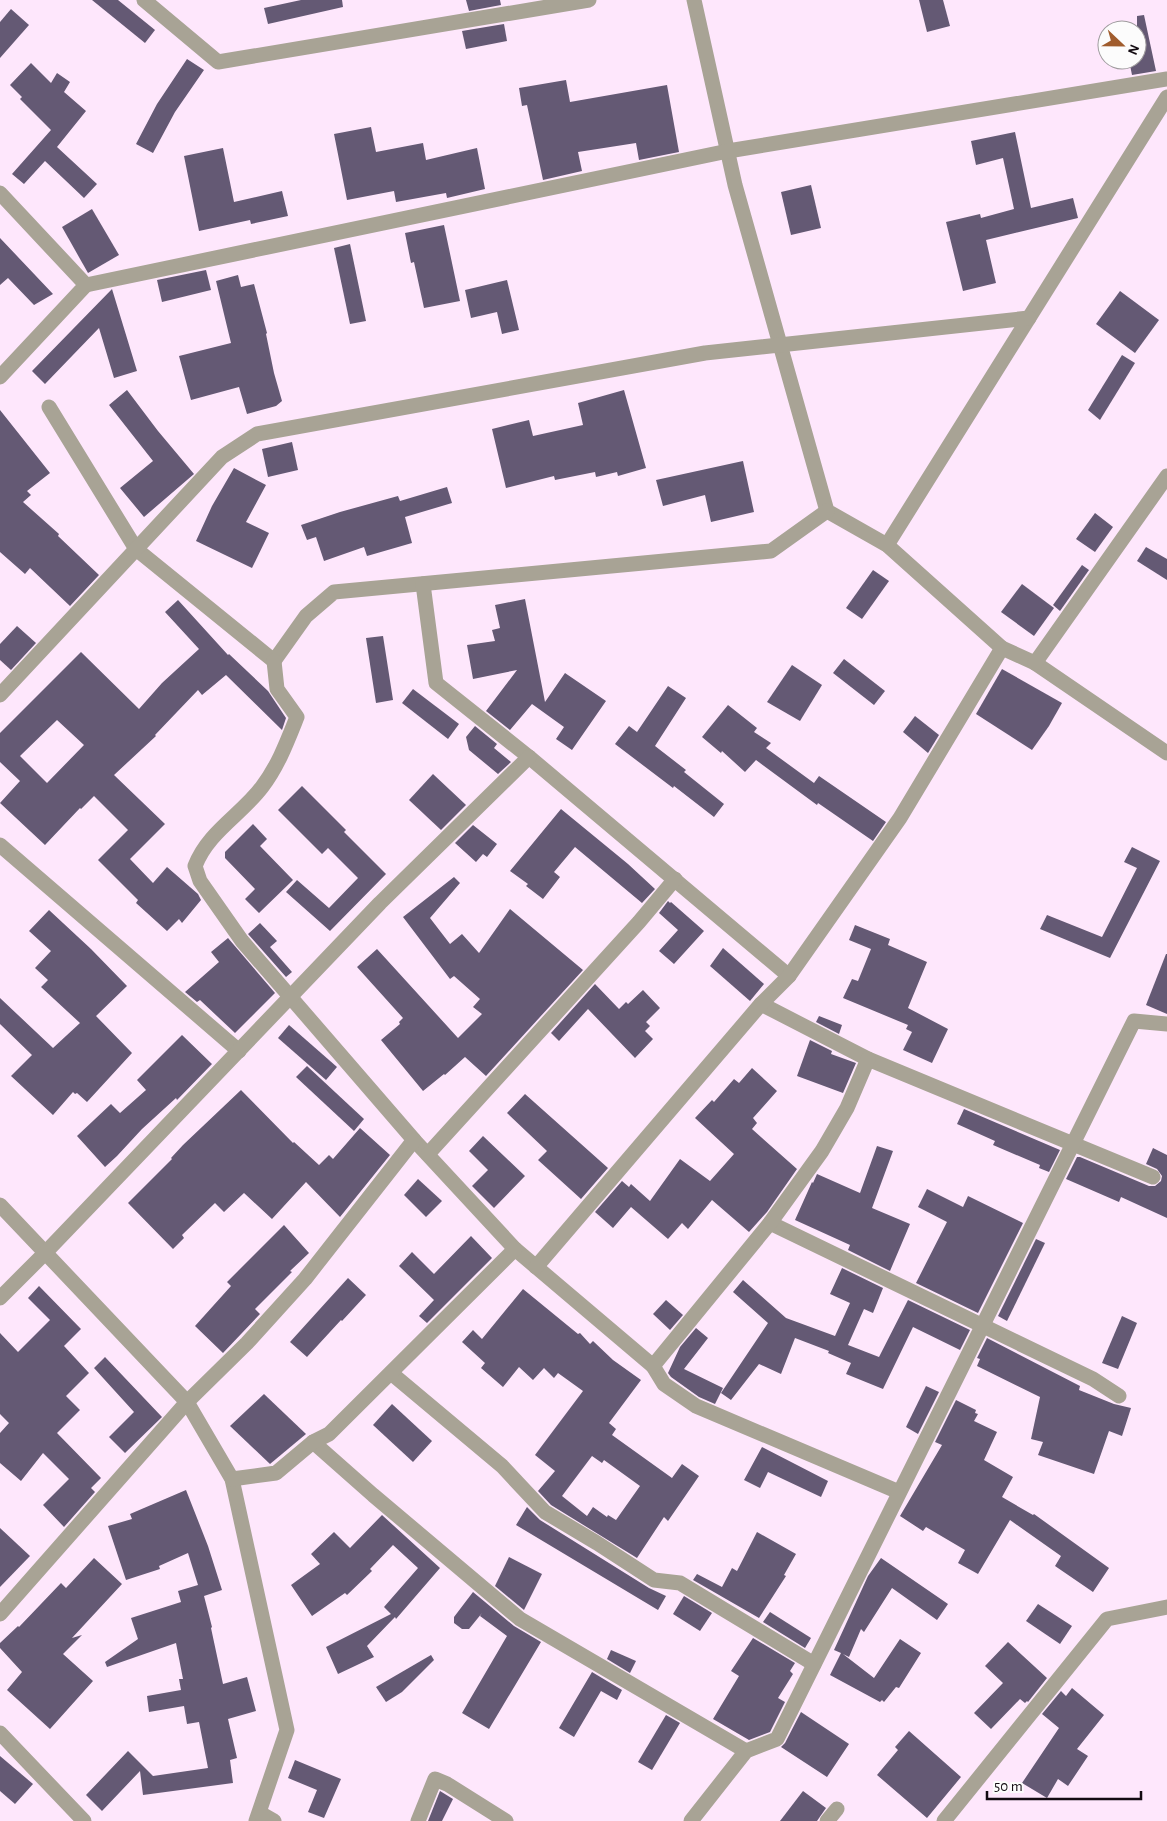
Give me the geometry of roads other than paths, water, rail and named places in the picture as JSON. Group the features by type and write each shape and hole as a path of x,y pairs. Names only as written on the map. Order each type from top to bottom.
{"street":[{"path":"144,0 218,62 589,0"},
{"path":"694,0 735,185 827,511 887,545 1002,648 1036,663 1167,753"},
{"path":"0,376 86,285 728,151 1167,79"},
{"path":"887,545 1166,101"},
{"path":"0,193 86,285"},
{"path":"0,695 222,457 257,434 705,353 1029,318"},
{"path":"49,407 136,549 274,661"},
{"path":"1036,663 1167,476"},
{"path":"827,511 771,551 334,592 306,616 274,661 277,689 297,717 277,766 262,788 244,808 216,832 194,866 200,881 242,941 414,1140 515,1249 653,1366 664,1384 696,1406 900,1492"},
{"path":"422,584 436,683 530,757 789,976"},
{"path":"536,1267 762,1004 789,976 900,818 1002,648"},
{"path":"0,1298 380,904 530,757"},
{"path":"0,845 239,1051"},
{"path":"428,1154 639,922 675,879"},
{"path":"762,1004 868,1059 1153,1177"},
{"path":"691,1821 746,1751 777,1739 1134,1021 1167,1024"},
{"path":"653,1366 770,1223 822,1151 847,1108 868,1059"},
{"path":"0,1614 187,1402 247,1343 305,1279 414,1140"},
{"path":"0,1205 187,1402 232,1479 287,1730 258,1817 274,1821"},
{"path":"770,1223 1094,1379 1119,1396"},
{"path":"232,1479 276,1473 313,1442 329,1434 515,1249"},
{"path":"391,1373 502,1466 545,1512 654,1580 680,1583 814,1664"},
{"path":"313,1442 372,1495 520,1619 746,1751"},
{"path":"944,1821 1107,1619 1167,1607"},
{"path":"0,1733 84,1821"},
{"path":"418,1821 435,1779 447,1784 506,1821"},
{"path":"827,1821 837,1809"}]}
